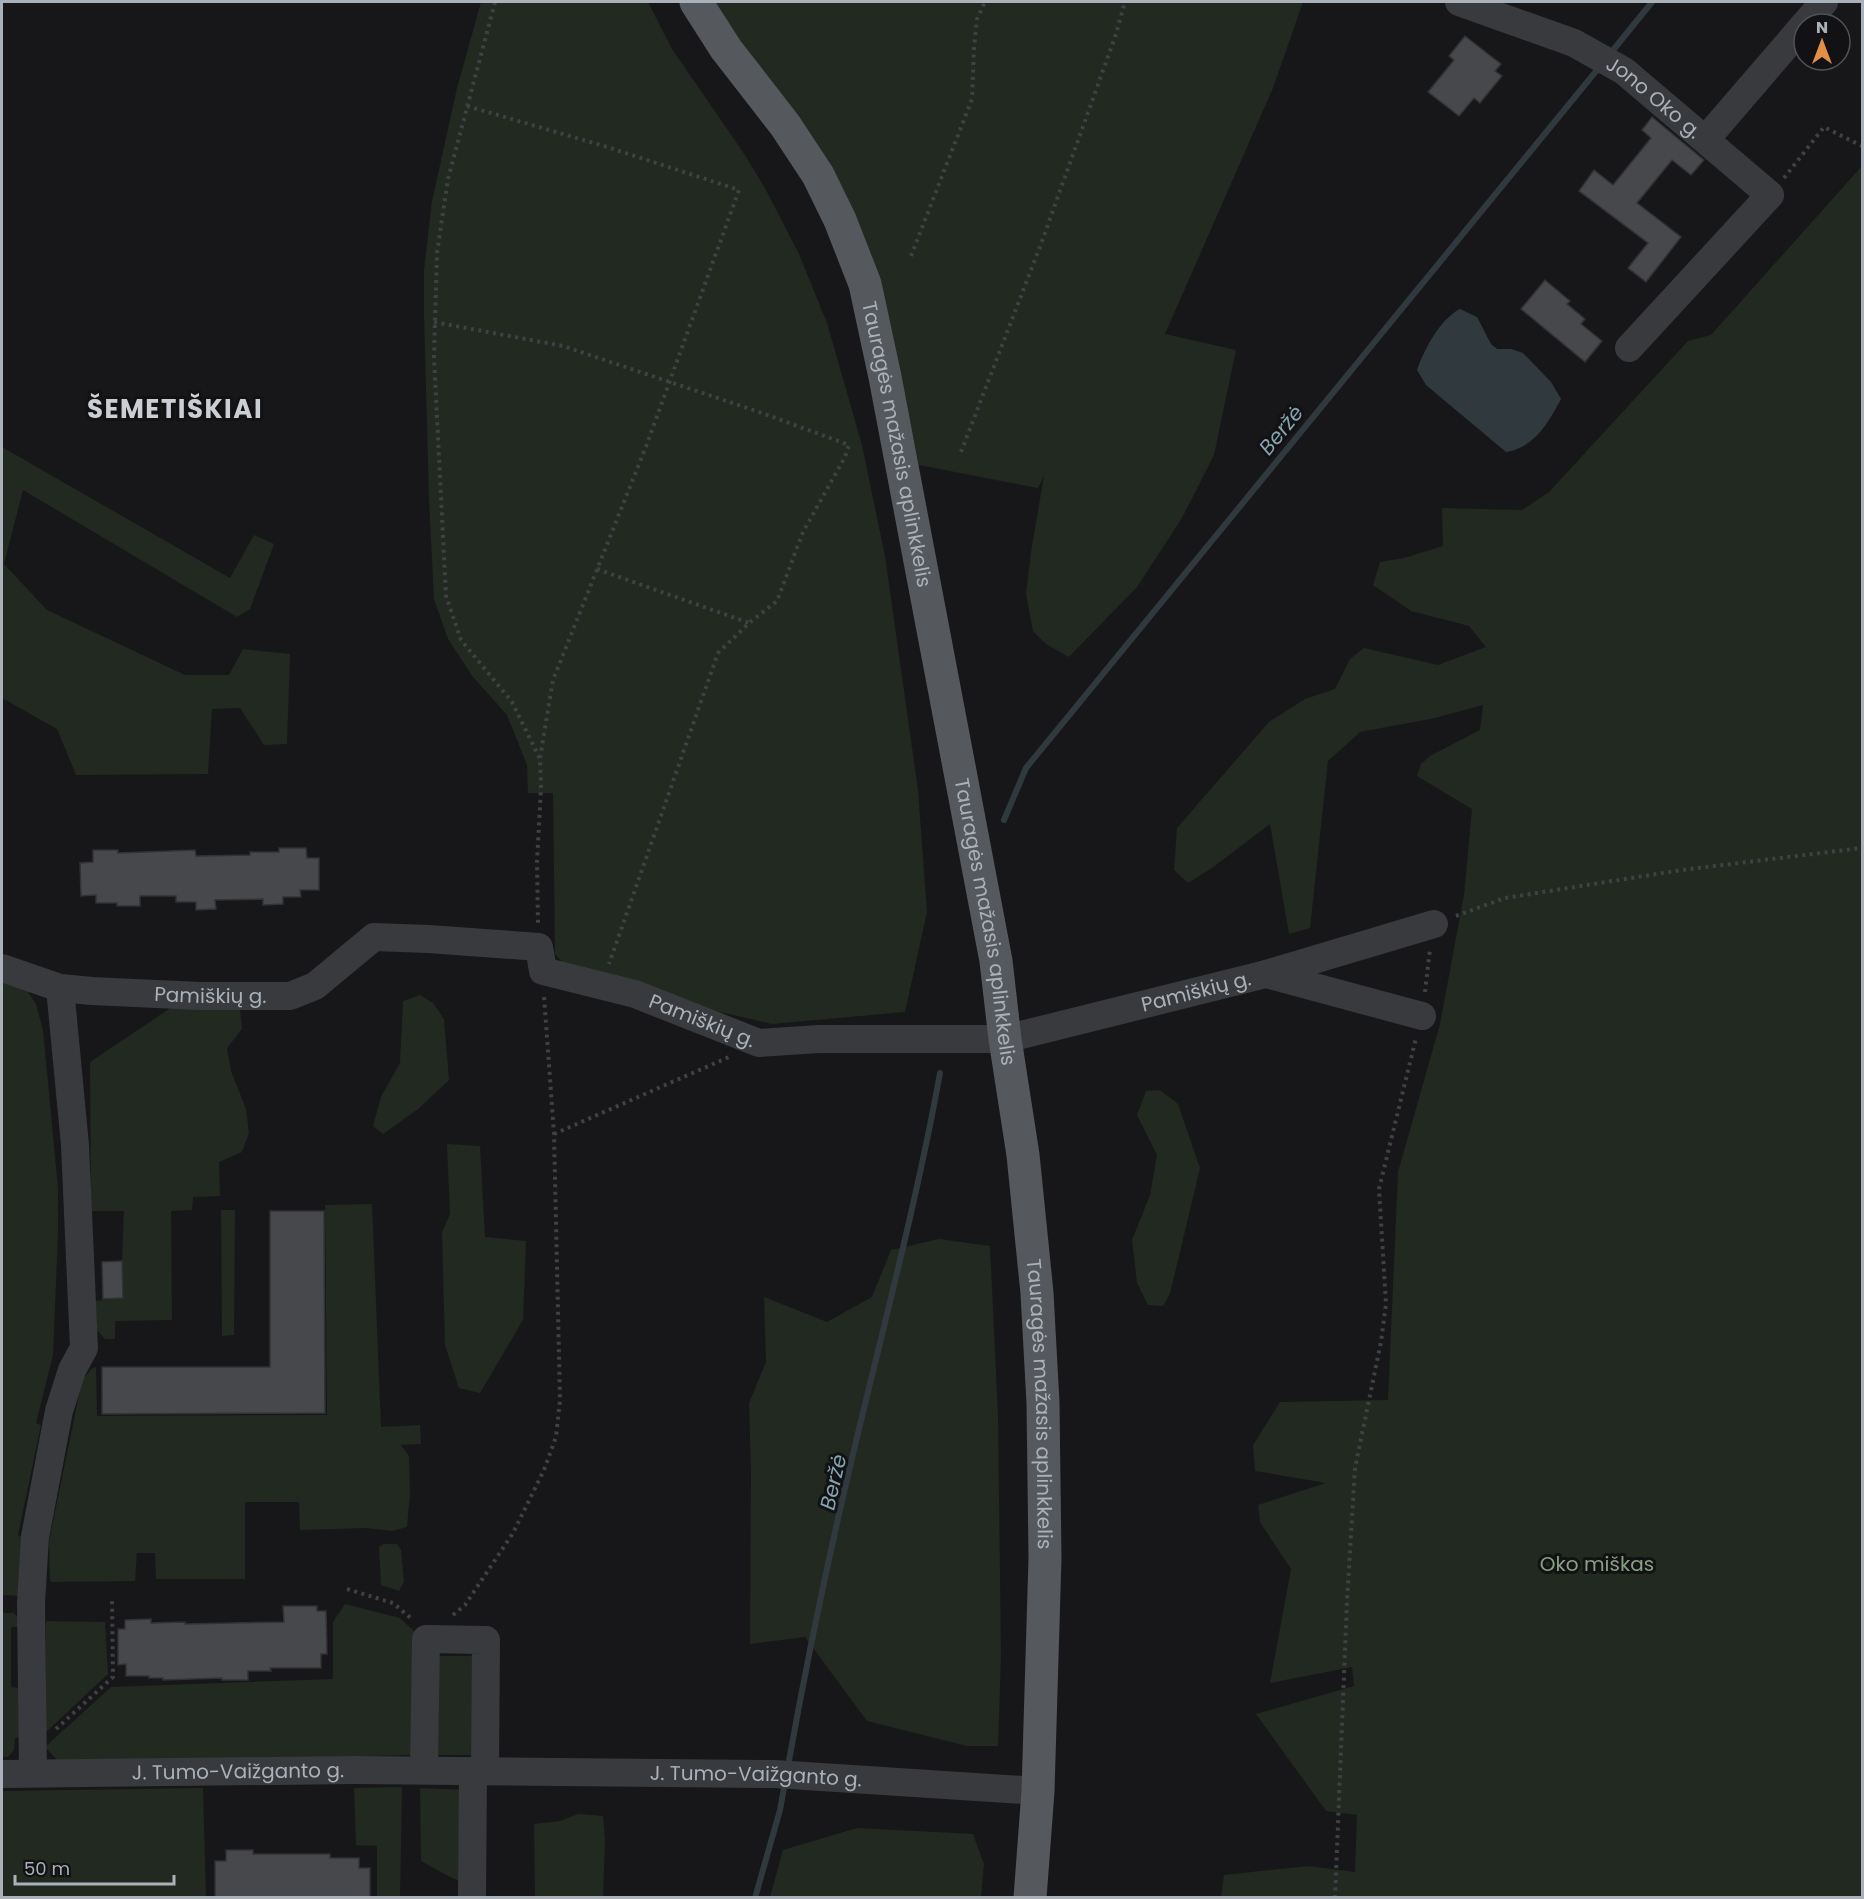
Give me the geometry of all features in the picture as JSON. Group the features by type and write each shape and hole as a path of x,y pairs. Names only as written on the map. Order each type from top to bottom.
{"main road":[{"name":"Tauragės mažasis aplinkkelis","path":"696,2 726,49 785,125 818,175 840,220 865,284 885,377 996,961 1005,1039 1023,1155 1037,1293 1044,1403 1046,1558 1038,1791 1030,1898"}],"street":[{"name":"Jono Oko g.","path":"1459,2 1574,43 1624,71 1706,139 1792,38"},
{"path":"1629,348 1770,195 1706,139"},
{"name":"Pamiškių g.","path":"2,968 60,988 200,996 290,996 315,986 374,938 428,939 541,959 602,985 635,994 759,1043 819,1039 1005,1039 1266,974 1434,924"},
{"path":"1266,974 1422,1016"},
{"path":"33,1773 31,1603 35,1537 59,1411 72,1370 84,1348 75,1145 60,988"},
{"path":"424,1770 426,1639 486,1640 472,1898"},
{"name":"J. Tumo-Vaižganto g.","path":"2,1774 424,1770 775,1774 1038,1791"}],"path":[{"path":"495,2 448,179 436,253 434,322 446,596 460,640 512,702 540,759"},
{"path":"911,256 972,99 977,19 985,2"},
{"path":"961,452 1041,244 1115,37 1125,2"},
{"path":"347,1589 393,1603 412,1618 426,1639 465,1605 513,1533 544,1470 556,1437 560,1400 554,1134 541,959 537,862 540,759 553,680 669,381 739,189 467,106"},
{"path":"1770,195 1824,128 1863,146"},
{"path":"434,322 563,346 849,445 845,457 803,532 777,601 749,623 718,653 602,985"},
{"path":"597,569 749,623"},
{"path":"1335,1898 1347,1602 1356,1468 1381,1342 1386,1304 1379,1189 1422,1016 1434,924 1505,898 1682,870 1863,848"},
{"path":"554,1134 759,1043"},
{"path":"33,1742 42,1742 113,1677 112,1599"}],"green space":[{"path":"481,2 648,2 672,49 745,155 766,190 799,254 827,323 862,445 885,556 918,790 927,912 905,1012 772,1024 703,1008 565,965 555,954 553,793 528,793 527,765 507,715 473,677 448,639 434,599 429,499 424,270 432,201 457,88"},
{"path":"713,2 1303,2 1273,88 1165,334 1236,350 1214,455 1182,518 1137,587 1069,657 1046,644 1033,631 1026,594 1044,476 1038,488 919,465 886,309 744,49"},
{"name":"Oko miškas","path":"1862,166 1862,1897 1221,1897 1224,1875 1308,1866 1355,1872 1357,1815 1326,1811 1256,1714 1354,1686 1352,1667 1270,1683 1291,1569 1260,1522 1258,1505 1326,1483 1255,1471 1253,1445 1280,1402 1388,1400 1398,1172 1440,1024 1464,895 1472,809 1417,776 1421,764 1430,756 1480,730 1483,705 1435,718 1360,732 1328,761 1310,928 1289,934 1270,824 1212,868 1188,883 1174,870 1177,828 1269,722 1305,699 1335,689 1350,659 1364,648 1438,665 1486,647 1469,626 1411,611 1373,585 1380,562 1404,558 1443,546 1442,508 1522,510 1549,492 1688,341 1711,335"},
{"path":"2,447 230,578 254,535 274,544 250,609 237,617 23,490 4,564 47,610 185,675 229,675 243,649 290,654 287,744 264,745 240,708 212,709 208,774 76,775 57,729 2,698"},
{"path":"2,975 22,983 36,1004 43,1030 58,1188 53,1355 36,1423 41,1425 18,1535 27,1539 19,1596 2,1595"},
{"path":"420,995 433,1003 444,1019 449,1080 418,1109 383,1134 373,1126 381,1097 400,1063 403,1001"},
{"path":"172,1007 240,1009 242,1029 227,1048 231,1071 246,1109 249,1133 242,1152 219,1162 220,1196 193,1197 192,1210 171,1211 172,1320 115,1321 115,1339 105,1339 97,1330 95,1301 123,1298 124,1211 91,1211 90,1062"},
{"path":"1160,1090 1178,1104 1200,1168 1170,1294 1163,1306 1148,1305 1137,1283 1132,1240 1150,1195 1157,1155 1137,1115 1146,1091"},
{"path":"447,1144 480,1146 485,1237 526,1241 523,1320 480,1393 459,1388 445,1345 442,1232 450,1214"},
{"path":"372,1204 381,1427 420,1425 421,1444 401,1445 409,1456 410,1494 407,1527 392,1531 365,1528 300,1530 299,1502 245,1502 245,1579 156,1579 155,1553 137,1553 135,1581 50,1582 49,1541 79,1395 83,1379 91,1369 96,1367 97,1416 327,1415 325,1205"},
{"path":"221,1210 235,1210 234,1335 222,1336"},
{"path":"939,1239 990,1246 998,1415 1001,1656 998,1746 967,1746 867,1721 805,1637 750,1644 749,1403 766,1362 764,1297 827,1322 872,1297 891,1250"},
{"path":"383,1544 397,1544 401,1550 404,1582 399,1591 381,1585 379,1547"},
{"path":"345,1604 400,1618 416,1633 412,1755 60,1763 45,1747 111,1687 333,1679 333,1622"},
{"path":"2,1613 14,1613 20,1620 20,1627 11,1627 11,1687 21,1688 21,1736 15,1738 14,1750 8,1757 2,1757"},
{"path":"46,1621 105,1622 108,1674 45,1733"},
{"path":"439,1656 477,1656 477,1755 438,1755"},
{"path":"402,1787 400,1897 377,1897 377,1846 356,1845 354,1788"},
{"path":"203,1788 206,1897 2,1896 2,1791"},
{"path":"420,1788 465,1790 466,1884 421,1861"},
{"path":"578,1814 603,1816 605,1840 603,1897 535,1897 534,1824 560,1821"},
{"path":"857,1828 973,1834 984,1864 981,1897 770,1897 783,1850"}],"shaded area":[{"path":"1460,309 1477,317 1491,344 1497,349 1511,349 1523,353 1551,382 1561,399 1540,433 1516,450 1506,452 1426,385 1417,370 1439,327"}],"building":[{"path":"1465,36 1501,64 1495,71 1502,76 1480,103 1474,98 1459,116 1428,92 1454,60 1449,56"},
{"path":"1652,117 1704,160 1691,175 1672,160 1637,203 1681,237 1646,282 1628,268 1648,243 1579,191 1594,170 1613,185 1651,138 1642,130"},
{"path":"1545,280 1570,301 1567,304 1585,319 1581,324 1602,341 1585,362 1521,309"},
{"path":"279,848 306,848 307,858 319,858 319,890 300,890 301,897 283,897 283,904 263,905 263,899 215,900 216,909 196,910 196,902 176,902 176,896 140,896 140,906 117,906 117,903 96,903 96,895 81,896 80,863 93,862 93,850 118,850 118,853 195,850 196,856 250,855 250,852 279,852"},
{"path":"270,1211 324,1211 325,1413 102,1414 102,1367 270,1367"},
{"path":"122,1261 123,1298 103,1299 102,1262"},
{"path":"283,1606 317,1606 317,1611 326,1611 327,1654 321,1654 321,1668 270,1668 271,1671 248,1671 248,1680 222,1680 222,1678 163,1680 163,1678 149,1678 149,1676 126,1676 126,1664 118,1665 118,1629 125,1629 125,1620 151,1619 151,1623 185,1622 185,1624 284,1622"},
{"path":"226,1850 253,1850 253,1854 330,1854 330,1858 359,1858 359,1868 370,1868 370,1898 215,1898 215,1861 226,1861"}],"waterway":[{"name":"Beržė","path":"1614,49 1652,2"},
{"name":"Beržė","path":"1004,820 1026,768 1597,70"},
{"name":"Beržė","path":"788,1766 827,1568 911,1215 940,1073"},
{"name":"Beržė","path":"755,1898 780,1810 785,1782"}],"district":[{"name":"ŠEMETIŠKIAI","path":"175,409"}]}
